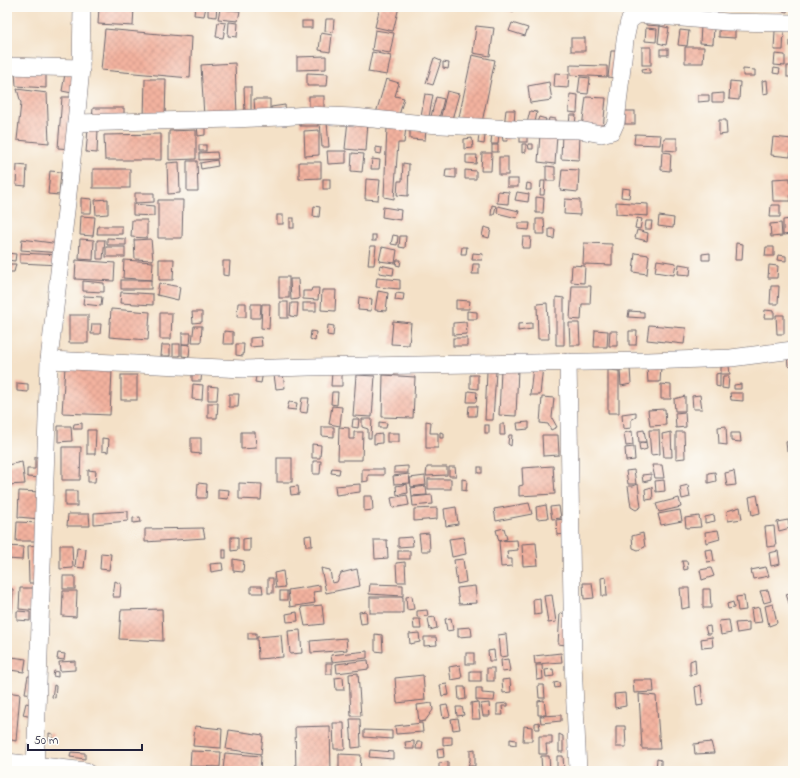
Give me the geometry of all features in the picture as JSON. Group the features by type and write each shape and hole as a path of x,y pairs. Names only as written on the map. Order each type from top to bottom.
{"street":[{"path":"35,768 48,360 76,123 81,68 82,7"},
{"path":"76,123 234,119 307,115 354,117 424,124 508,129 578,130 601,134 612,131 616,122 625,40 629,21 638,14 727,22 793,23"},
{"path":"7,66 81,68"},
{"path":"48,360 244,369 568,362 648,362 731,358 793,350"},
{"path":"568,362 573,662 578,771"},
{"path":"7,762 35,768 86,771"}],"building":[{"path":"99,7 134,7 133,26 98,24"},
{"path":"195,7 206,7 204,16 194,15"},
{"path":"208,7 217,7 216,17 208,16"},
{"path":"380,7 399,7 393,31 375,27"},
{"path":"505,7 514,7 513,12 504,10"},
{"path":"773,7 788,7 787,12 773,9"},
{"path":"220,9 240,11 238,21 218,19"},
{"path":"646,18 660,19 660,26 646,25"},
{"path":"326,19 334,19 333,32 325,31"},
{"path":"302,21 312,21 312,28 302,28"},
{"path":"218,22 226,23 223,38 216,37"},
{"path":"229,22 238,23 237,37 228,36"},
{"path":"512,23 528,28 525,36 509,31"},
{"path":"476,26 494,28 490,56 473,53"},
{"path":"660,26 669,28 666,45 658,43"},
{"path":"701,26 714,27 713,44 700,43"},
{"path":"719,26 735,26 735,38 719,37"},
{"path":"646,28 657,29 656,42 645,41"},
{"path":"105,29 192,37 190,78 101,70"},
{"path":"375,30 394,33 390,53 372,50"},
{"path":"680,30 689,31 687,46 678,45"},
{"path":"775,31 784,31 783,50 774,50"},
{"path":"321,33 332,35 330,52 319,50"},
{"path":"571,38 585,38 585,51 571,51"},
{"path":"790,41 793,41 793,46 790,46"},
{"path":"642,47 651,47 651,65 642,65"},
{"path":"685,47 704,47 703,63 685,63"},
{"path":"660,49 668,49 668,55 660,55"},
{"path":"611,51 619,51 616,78 608,77"},
{"path":"372,52 391,56 387,75 368,72"},
{"path":"775,54 785,55 785,66 774,65"},
{"path":"472,55 495,60 481,127 458,122"},
{"path":"326,56 326,69 297,70 297,57"},
{"path":"434,58 441,61 433,85 426,83"},
{"path":"443,62 449,63 448,69 443,68"},
{"path":"235,63 237,115 204,117 201,65"},
{"path":"570,65 607,66 607,77 570,75"},
{"path":"787,66 793,66 793,77 787,77"},
{"path":"650,68 650,73 643,73 642,69"},
{"path":"774,68 780,69 779,74 773,73"},
{"path":"743,69 755,70 755,76 743,76"},
{"path":"46,71 46,88 16,86 15,72"},
{"path":"307,73 328,74 327,86 307,86"},
{"path":"555,73 569,74 568,88 554,87"},
{"path":"65,74 79,77 77,94 62,91"},
{"path":"580,77 590,78 588,94 578,93"},
{"path":"145,79 166,79 165,119 144,118"},
{"path":"386,79 399,83 395,96 404,98 398,119 376,113"},
{"path":"767,80 768,93 763,94 762,81"},
{"path":"730,81 740,82 739,100 729,99"},
{"path":"549,82 552,100 530,103 528,86"},
{"path":"244,87 251,87 251,113 245,113"},
{"path":"17,89 47,93 49,143 17,140 21,103"},
{"path":"447,91 459,94 451,123 440,120"},
{"path":"724,93 724,102 712,102 712,94"},
{"path":"425,94 433,95 428,122 420,121"},
{"path":"570,94 578,95 577,113 569,112"},
{"path":"698,95 709,95 709,101 698,102"},
{"path":"309,96 324,96 324,109 309,109"},
{"path":"62,97 77,97 71,149 58,148"},
{"path":"436,97 444,99 438,122 430,120"},
{"path":"586,97 606,98 603,129 582,127"},
{"path":"254,99 270,99 270,112 255,113"},
{"path":"285,105 286,114 272,116 271,107"},
{"path":"93,108 124,108 124,120 92,120"},
{"path":"506,110 515,110 514,126 504,126"},
{"path":"530,111 537,112 534,128 526,127"},
{"path":"625,111 635,111 635,124 625,124"},
{"path":"570,115 576,115 575,126 569,125"},
{"path":"539,117 546,119 544,127 536,125"},
{"path":"318,118 318,126 300,126 300,119"},
{"path":"549,118 556,119 555,127 547,126"},
{"path":"348,120 368,121 366,151 345,149"},
{"path":"719,120 726,120 727,134 719,135"},
{"path":"320,122 327,122 329,147 322,147"},
{"path":"205,124 205,135 198,136 197,125"},
{"path":"387,127 406,128 404,143 398,143 394,199 384,197"},
{"path":"88,129 98,129 97,153 86,152"},
{"path":"196,130 196,159 169,160 169,131"},
{"path":"319,130 319,155 305,156 304,131"},
{"path":"410,130 426,130 425,140 410,139"},
{"path":"492,132 499,132 498,144 491,144"},
{"path":"507,133 508,141 503,141 502,134"},
{"path":"520,133 527,133 527,142 520,142"},
{"path":"562,133 580,135 579,160 561,159"},
{"path":"161,134 161,160 105,160 104,135"},
{"path":"540,134 557,135 555,164 538,162"},
{"path":"635,134 661,135 660,145 634,144"},
{"path":"479,135 485,136 484,144 478,143"},
{"path":"773,137 792,139 790,157 771,155"},
{"path":"472,138 473,148 464,149 464,139"},
{"path":"664,138 677,138 677,151 663,150"},
{"path":"522,144 526,144 526,152 522,153"},
{"path":"528,144 533,144 533,149 529,149"},
{"path":"199,145 206,145 206,151 199,151"},
{"path":"492,145 498,145 498,152 492,152"},
{"path":"376,147 382,148 381,154 376,153"},
{"path":"327,151 346,151 346,163 328,164"},
{"path":"217,152 218,159 199,160 199,153"},
{"path":"662,152 671,153 670,171 661,170"},
{"path":"352,153 364,154 362,172 351,171"},
{"path":"482,153 492,153 491,171 481,171"},
{"path":"466,155 477,155 476,164 466,163"},
{"path":"499,157 508,157 508,175 499,175"},
{"path":"372,159 380,160 379,169 371,169"},
{"path":"217,160 218,166 201,169 200,163"},
{"path":"187,161 197,161 198,191 187,191"},
{"path":"179,162 180,193 168,194 167,163"},
{"path":"299,162 321,162 321,178 299,179"},
{"path":"403,163 409,164 408,196 397,195 398,181 402,181"},
{"path":"17,165 27,166 26,186 16,185"},
{"path":"546,166 555,167 555,181 546,181"},
{"path":"93,169 130,169 130,188 93,188"},
{"path":"446,169 456,169 456,178 445,177"},
{"path":"562,169 579,170 578,192 560,190"},
{"path":"465,170 476,171 476,179 465,179"},
{"path":"50,171 61,172 59,195 48,194"},
{"path":"790,178 791,201 773,201 772,179"},
{"path":"323,179 330,179 330,189 323,189"},
{"path":"366,179 380,180 378,200 365,199"},
{"path":"507,179 518,179 518,187 507,187"},
{"path":"541,181 545,181 544,195 540,195"},
{"path":"527,183 531,184 531,190 526,190"},
{"path":"622,188 630,189 629,198 621,197"},
{"path":"498,191 509,192 508,204 497,203"},
{"path":"517,192 529,194 528,202 515,200"},
{"path":"135,193 154,193 154,202 135,203"},
{"path":"536,197 544,198 543,213 536,213"},
{"path":"81,198 92,199 91,213 81,213"},
{"path":"108,199 108,214 96,215 95,200"},
{"path":"565,199 580,200 580,215 564,214"},
{"path":"158,200 183,200 182,238 158,238"},
{"path":"616,202 648,204 648,216 616,214"},
{"path":"133,204 154,206 154,216 133,215"},
{"path":"492,205 496,206 494,215 491,215"},
{"path":"771,205 780,205 780,217 770,217"},
{"path":"314,206 320,207 319,217 313,216"},
{"path":"498,206 519,211 517,218 497,213"},
{"path":"383,207 401,210 400,220 382,217"},
{"path":"277,215 283,215 283,224 277,224"},
{"path":"81,216 95,217 93,236 80,235"},
{"path":"659,216 674,218 673,228 658,226"},
{"path":"290,218 294,218 294,228 290,228"},
{"path":"637,218 642,219 640,229 635,228"},
{"path":"536,219 544,219 545,234 536,234"},
{"path":"791,219 792,234 783,235 783,220"},
{"path":"132,220 147,220 147,238 131,237"},
{"path":"646,221 652,221 651,229 645,229"},
{"path":"518,223 530,223 529,230 518,229"},
{"path":"781,223 782,236 771,237 770,224"},
{"path":"98,226 122,226 122,234 97,234"},
{"path":"484,227 491,229 489,238 482,236"},
{"path":"549,229 555,229 554,239 549,238"},
{"path":"637,230 648,233 647,241 635,238"},
{"path":"372,235 376,235 376,241 372,241"},
{"path":"393,235 398,236 397,245 391,244"},
{"path":"400,236 406,236 405,248 399,247"},
{"path":"523,237 531,237 530,248 522,248"},
{"path":"107,238 126,239 126,245 107,245"},
{"path":"22,239 60,244 60,253 21,250"},
{"path":"80,239 94,240 93,260 79,259"},
{"path":"151,239 153,260 135,259 134,240"},
{"path":"97,240 105,240 103,259 97,259"},
{"path":"584,243 612,244 612,265 583,264"},
{"path":"736,243 743,244 742,260 735,260"},
{"path":"370,246 376,246 374,265 368,265"},
{"path":"106,247 125,247 125,257 106,257"},
{"path":"382,247 397,250 395,263 379,261"},
{"path":"462,247 467,247 466,254 461,254"},
{"path":"766,247 774,247 774,256 765,256"},
{"path":"7,253 16,254 15,261 7,260"},
{"path":"20,253 59,255 59,265 20,263"},
{"path":"473,253 483,254 482,260 472,260"},
{"path":"635,253 649,255 647,274 633,272"},
{"path":"710,253 710,260 702,260 702,254"},
{"path":"778,255 786,256 786,261 777,260"},
{"path":"159,259 174,259 173,280 159,280"},
{"path":"76,260 115,263 114,281 75,279"},
{"path":"124,260 153,262 152,280 123,278"},
{"path":"397,260 401,260 400,266 396,265"},
{"path":"657,260 676,263 674,275 655,272"},
{"path":"223,261 230,261 229,276 223,275"},
{"path":"7,264 16,264 14,272 7,272"},
{"path":"473,264 479,264 479,274 472,274"},
{"path":"679,264 691,266 690,275 678,274"},
{"path":"380,265 394,268 393,275 379,273"},
{"path":"572,265 585,266 584,283 571,282"},
{"path":"769,265 778,266 777,278 768,278"},
{"path":"279,277 289,277 289,298 279,298"},
{"path":"377,278 400,280 400,289 376,287"},
{"path":"290,279 298,279 299,299 291,300"},
{"path":"121,280 151,280 151,289 121,289"},
{"path":"83,281 104,283 104,292 83,291"},
{"path":"159,283 180,287 178,300 157,295"},
{"path":"572,286 591,286 590,304 582,304 581,320 570,319"},
{"path":"771,286 779,286 778,304 770,304"},
{"path":"312,288 319,288 318,300 303,299 303,291 311,291"},
{"path":"322,290 336,290 335,311 321,310"},
{"path":"378,291 388,293 386,311 375,310"},
{"path":"121,292 153,294 153,305 120,303"},
{"path":"396,293 404,294 403,301 395,300"},
{"path":"84,296 102,297 101,306 83,304"},
{"path":"359,297 372,299 371,311 358,310"},
{"path":"556,297 564,298 564,345 556,345"},
{"path":"456,300 470,301 469,309 456,309"},
{"path":"280,302 288,302 288,318 280,318"},
{"path":"238,303 246,303 246,317 237,317"},
{"path":"291,303 298,303 297,317 290,316"},
{"path":"303,303 316,303 316,311 303,311"},
{"path":"547,303 549,339 538,339 537,304"},
{"path":"251,304 261,304 260,318 251,318"},
{"path":"262,304 270,304 269,329 261,328"},
{"path":"111,309 150,312 148,340 109,337"},
{"path":"765,310 774,311 774,318 764,318"},
{"path":"467,311 477,312 477,319 467,319"},
{"path":"629,311 644,312 644,318 628,317"},
{"path":"192,312 202,312 202,322 193,323"},
{"path":"160,313 172,313 171,339 160,339"},
{"path":"69,315 88,315 88,343 69,343"},
{"path":"776,315 784,315 784,334 777,334"},
{"path":"393,321 411,323 409,345 391,344"},
{"path":"466,322 467,334 453,335 453,323"},
{"path":"532,323 532,329 518,331 518,324"},
{"path":"569,323 579,323 580,345 570,345"},
{"path":"92,324 101,324 100,334 91,334"},
{"path":"328,325 334,326 333,336 327,335"},
{"path":"649,325 686,328 684,344 647,340"},
{"path":"194,326 202,326 201,342 192,342"},
{"path":"595,330 608,331 607,347 594,347"},
{"path":"224,331 233,332 233,344 223,344"},
{"path":"311,331 316,332 315,341 310,339"},
{"path":"610,331 617,331 617,346 609,346"},
{"path":"629,331 637,331 636,345 629,345"},
{"path":"182,333 191,333 190,344 182,344"},
{"path":"261,337 262,346 250,347 250,338"},
{"path":"453,338 467,338 467,346 453,346"},
{"path":"173,344 180,344 180,356 173,356"},
{"path":"182,344 190,345 189,357 182,356"},
{"path":"236,344 244,344 243,356 236,355"},
{"path":"162,345 170,345 170,356 161,356"},
{"path":"787,355 793,355 793,367 788,366"},
{"path":"533,366 543,366 540,395 530,395"},
{"path":"729,366 730,374 721,374 721,367"},
{"path":"65,367 112,370 110,415 62,413"},
{"path":"661,367 660,382 648,382 647,368"},
{"path":"630,368 631,384 621,386 620,370"},
{"path":"192,369 202,369 201,381 192,381"},
{"path":"501,369 518,369 516,416 499,415"},
{"path":"608,370 619,371 619,413 608,413"},
{"path":"257,371 263,372 261,383 255,382"},
{"path":"487,371 496,372 493,420 485,420"},
{"path":"332,372 342,372 342,386 331,386"},
{"path":"720,373 720,387 716,386 716,374"},
{"path":"283,374 285,388 276,389 274,375"},
{"path":"121,375 137,375 137,400 121,400"},
{"path":"356,375 375,376 372,417 353,416"},
{"path":"383,375 415,377 413,418 382,417"},
{"path":"470,375 478,375 478,389 470,388"},
{"path":"723,376 729,376 728,389 722,388"},
{"path":"17,383 28,384 28,392 17,391"},
{"path":"193,384 203,385 202,400 192,399"},
{"path":"661,384 671,385 671,399 661,399"},
{"path":"741,384 741,389 734,389 734,385"},
{"path":"208,386 218,387 217,400 208,400"},
{"path":"468,391 477,392 476,402 467,402"},
{"path":"332,392 338,392 337,405 331,404"},
{"path":"730,393 743,393 743,401 731,400"},
{"path":"229,394 239,394 238,407 229,407"},
{"path":"700,395 702,409 693,409 692,396"},
{"path":"685,396 685,411 675,411 674,399"},
{"path":"542,397 554,398 552,418 557,427 551,430 548,424 540,423"},
{"path":"302,398 309,398 307,413 300,412"},
{"path":"289,402 297,403 296,410 287,409"},
{"path":"208,403 218,403 217,418 208,418"},
{"path":"332,406 342,407 340,426 329,424"},
{"path":"469,406 477,406 476,416 468,416"},
{"path":"665,409 666,425 650,426 648,410"},
{"path":"636,412 636,417 631,420 631,428 623,429 622,414"},
{"path":"685,412 686,427 676,428 675,413"},
{"path":"353,419 359,419 358,428 352,427"},
{"path":"362,419 372,419 371,438 368,438 368,429 362,427"},
{"path":"426,421 431,422 430,433 438,433 438,448 426,448"},
{"path":"379,422 387,423 386,428 379,428"},
{"path":"529,422 529,429 518,430 517,423"},
{"path":"82,423 82,429 73,429 74,424"},
{"path":"500,424 504,424 505,435 500,435"},
{"path":"485,425 489,425 489,433 485,433"},
{"path":"58,426 71,426 72,441 58,442"},
{"path":"726,426 727,445 719,444 718,427"},
{"path":"322,427 334,427 334,437 322,436"},
{"path":"339,427 349,428 349,439 354,439 354,432 363,432 362,460 338,460"},
{"path":"87,430 96,430 95,454 87,454"},
{"path":"644,430 646,442 639,442 638,431"},
{"path":"649,430 659,430 660,454 651,455"},
{"path":"632,431 633,445 626,446 624,433"},
{"path":"241,432 255,432 256,448 241,449"},
{"path":"440,432 444,433 444,438 440,438"},
{"path":"671,432 672,457 664,457 662,434"},
{"path":"676,432 684,432 685,458 676,459"},
{"path":"387,433 399,433 399,442 387,442"},
{"path":"731,433 740,433 741,442 731,441"},
{"path":"382,434 382,443 374,444 374,435"},
{"path":"509,435 512,435 511,446 508,444"},
{"path":"542,435 558,435 559,455 543,456"},
{"path":"102,438 109,439 108,452 102,451"},
{"path":"191,438 201,438 201,454 191,453"},
{"path":"793,440 793,450 787,451 786,442"},
{"path":"646,442 647,449 640,451 639,444"},
{"path":"312,444 321,445 320,458 312,458"},
{"path":"62,447 81,447 80,480 62,480"},
{"path":"634,447 635,460 626,461 625,448"},
{"path":"35,457 43,457 43,478 27,477 27,469 35,469"},
{"path":"277,458 292,458 292,482 277,482"},
{"path":"313,461 321,461 320,474 313,474"},
{"path":"22,462 25,484 7,485 7,465"},
{"path":"652,465 662,465 664,478 655,478"},
{"path":"408,466 408,473 394,473 394,467"},
{"path":"553,466 555,494 519,496 519,486 523,485 522,468"},
{"path":"427,467 447,467 447,475 426,476"},
{"path":"449,467 455,467 456,476 449,476"},
{"path":"478,467 482,467 482,473 478,473"},
{"path":"332,468 340,469 339,474 331,473"},
{"path":"362,469 384,469 384,475 368,475 368,481 362,482"},
{"path":"88,470 96,471 95,482 88,482"},
{"path":"634,470 636,484 628,484 626,471"},
{"path":"734,471 736,485 727,486 725,473"},
{"path":"715,472 716,481 708,483 708,473"},
{"path":"409,474 410,483 394,484 393,476"},
{"path":"651,474 651,480 643,482 642,475"},
{"path":"425,476 426,485 411,487 410,478"},
{"path":"428,479 451,479 451,489 428,489"},
{"path":"462,479 467,480 466,491 462,490"},
{"path":"664,480 665,491 656,492 655,481"},
{"path":"198,483 207,484 206,498 197,498"},
{"path":"239,483 262,484 261,500 239,499"},
{"path":"360,484 360,492 336,495 335,486"},
{"path":"407,484 408,493 397,495 396,486"},
{"path":"638,484 641,507 636,510 631,507 628,486"},
{"path":"688,485 690,497 682,499 680,487"},
{"path":"298,486 299,494 291,495 290,487"},
{"path":"426,486 427,495 412,496 411,488"},
{"path":"652,487 653,499 646,500 645,489"},
{"path":"218,489 229,490 228,499 218,498"},
{"path":"19,491 41,492 40,519 18,517"},
{"path":"65,491 77,491 77,506 65,506"},
{"path":"407,495 409,505 393,508 391,498"},
{"path":"432,495 433,504 413,506 412,497"},
{"path":"757,495 760,513 752,515 749,497"},
{"path":"364,496 372,496 373,510 364,511"},
{"path":"679,498 681,507 659,512 656,504"},
{"path":"529,503 532,514 496,521 494,509"},
{"path":"546,505 548,518 537,519 536,507"},
{"path":"559,506 561,518 552,519 550,507"},
{"path":"456,507 458,524 446,526 444,509"},
{"path":"740,507 742,519 728,521 727,511"},
{"path":"437,508 437,519 414,521 414,509"},
{"path":"680,510 682,521 661,525 658,514"},
{"path":"128,511 128,521 94,524 94,513"},
{"path":"68,514 89,514 90,526 67,526"},
{"path":"714,515 715,521 705,523 705,517"},
{"path":"699,516 701,527 686,528 685,518"},
{"path":"140,517 141,522 133,523 133,518"},
{"path":"564,519 565,534 557,535 556,520"},
{"path":"788,520 790,528 779,531 777,522"},
{"path":"17,522 39,523 39,541 16,541"},
{"path":"774,526 776,546 767,547 765,527"},
{"path":"203,528 205,538 145,542 145,529"},
{"path":"504,528 507,539 499,541 496,530"},
{"path":"718,530 720,539 706,543 705,532"},
{"path":"429,533 430,551 421,551 419,534"},
{"path":"643,533 645,547 638,550 633,548 632,536"},
{"path":"311,535 312,546 306,546 305,536"},
{"path":"231,537 238,537 238,550 231,551"},
{"path":"412,537 413,546 398,547 398,538"},
{"path":"464,537 466,554 452,557 449,539"},
{"path":"250,538 250,551 243,551 243,539"},
{"path":"374,540 387,540 388,558 375,559"},
{"path":"517,540 518,550 507,551 508,559 512,559 512,566 501,567 499,541"},
{"path":"536,543 538,565 523,566 522,544"},
{"path":"40,545 38,583 29,583 28,546"},
{"path":"60,545 72,545 73,568 60,569"},
{"path":"7,546 23,547 22,560 7,559"},
{"path":"77,548 86,549 84,568 75,567"},
{"path":"712,549 714,561 707,562 705,550"},
{"path":"223,550 226,550 226,558 223,558"},
{"path":"398,551 410,551 410,559 398,559"},
{"path":"778,551 780,564 771,566 769,553"},
{"path":"101,553 111,554 109,570 100,569"},
{"path":"233,559 244,561 243,572 233,571"},
{"path":"463,559 466,582 457,584 454,560"},
{"path":"682,561 687,561 688,569 684,570"},
{"path":"405,562 406,582 397,582 396,563"},
{"path":"222,563 223,570 211,572 210,564"},
{"path":"766,567 769,576 753,579 751,570"},
{"path":"321,568 330,570 332,583 337,582 341,573 357,569 360,586 326,593"},
{"path":"711,568 714,576 702,580 700,570"},
{"path":"283,571 285,587 276,588 274,573"},
{"path":"63,576 75,576 75,589 63,589"},
{"path":"606,577 607,596 602,596 601,578"},
{"path":"268,578 273,578 273,593 268,593"},
{"path":"115,581 121,584 120,597 113,597"},
{"path":"583,583 592,583 594,598 584,599"},
{"path":"370,584 403,585 403,596 369,594"},
{"path":"320,585 320,591 313,592 315,603 290,607 288,590"},
{"path":"251,586 262,586 263,593 251,593"},
{"path":"475,586 477,603 459,604 457,588"},
{"path":"20,588 39,588 37,611 19,609"},
{"path":"680,588 689,588 690,607 682,609"},
{"path":"7,589 13,589 12,612 7,612"},
{"path":"703,589 710,589 711,608 703,608"},
{"path":"768,590 771,601 764,603 760,591"},
{"path":"63,591 77,591 76,617 62,616"},
{"path":"280,591 287,591 287,600 280,600"},
{"path":"793,592 793,615 786,594"},
{"path":"552,595 556,622 548,623 544,596"},
{"path":"412,596 414,609 407,610 406,597"},
{"path":"744,596 746,610 738,611 736,597"},
{"path":"370,597 403,597 403,613 370,613"},
{"path":"540,598 541,614 534,615 533,599"},
{"path":"733,602 734,608 728,609 727,604"},
{"path":"773,604 777,623 769,626 765,606"},
{"path":"322,605 324,624 305,626 301,607"},
{"path":"759,607 762,622 753,623 751,609"},
{"path":"162,609 163,641 119,639 121,610"},
{"path":"427,610 428,616 417,617 417,611"},
{"path":"17,611 30,612 30,621 17,620"},
{"path":"366,611 367,623 361,624 359,612"},
{"path":"297,612 298,621 287,622 286,614"},
{"path":"560,613 568,614 566,645 558,644"},
{"path":"7,616 10,617 9,639 7,639"},
{"path":"435,617 437,628 430,630 428,618"},
{"path":"451,618 453,630 447,631 445,619"},
{"path":"413,619 420,619 421,629 414,629"},
{"path":"729,620 731,633 721,635 719,621"},
{"path":"749,622 749,631 737,633 735,623"},
{"path":"710,626 711,634 707,634 705,627"},
{"path":"471,627 472,636 458,637 458,628"},
{"path":"300,630 302,653 290,654 288,631"},
{"path":"248,633 256,633 256,639 248,639"},
{"path":"419,633 420,642 410,644 409,634"},
{"path":"375,634 382,635 383,652 375,651"},
{"path":"506,634 508,656 500,657 498,635"},
{"path":"281,635 283,657 258,659 257,637"},
{"path":"424,637 436,637 437,645 424,646"},
{"path":"712,637 713,647 702,648 701,639"},
{"path":"346,638 347,650 311,653 310,641"},
{"path":"494,650 495,661 489,661 488,651"},
{"path":"367,651 367,658 332,662 331,655"},
{"path":"58,653 65,654 64,660 57,659"},
{"path":"466,653 474,653 474,664 466,664"},
{"path":"561,653 562,662 535,664 534,656"},
{"path":"12,657 26,659 24,672 10,670"},
{"path":"508,659 510,671 502,672 501,660"},
{"path":"695,659 696,674 690,675 690,661"},
{"path":"368,660 369,669 337,673 336,664"},
{"path":"75,661 75,670 60,671 59,662"},
{"path":"326,663 332,663 332,674 326,674"},
{"path":"460,665 462,678 451,680 449,667"},
{"path":"536,665 542,665 543,679 537,680"},
{"path":"487,668 494,668 494,681 487,681"},
{"path":"553,669 554,676 546,677 545,670"},
{"path":"54,671 58,672 58,677 53,676"},
{"path":"470,671 481,671 481,681 470,681"},
{"path":"358,673 361,716 351,716 349,674"},
{"path":"423,675 425,700 397,703 395,678"},
{"path":"28,676 35,676 34,694 25,693"},
{"path":"343,677 344,690 336,690 335,678"},
{"path":"510,679 511,692 503,693 502,680"},
{"path":"633,680 653,680 654,692 634,693"},
{"path":"559,682 560,687 555,688 554,683"},
{"path":"447,684 449,695 442,696 440,685"},
{"path":"54,685 56,686 55,698 52,697"},
{"path":"538,685 544,685 545,698 539,698"},
{"path":"701,685 703,705 697,706 695,687"},
{"path":"458,687 465,687 466,699 459,700"},
{"path":"476,688 482,688 482,693 495,694 494,701 476,700"},
{"path":"7,692 20,694 16,741 7,739"},
{"path":"625,693 626,706 615,708 614,694"},
{"path":"639,694 656,696 660,749 642,749"},
{"path":"544,700 546,715 538,715 538,701"},
{"path":"478,702 480,719 472,719 471,703"},
{"path":"26,703 34,705 32,717 23,715"},
{"path":"432,703 433,710 425,721 419,722 417,705"},
{"path":"489,703 490,716 483,716 481,704"},
{"path":"508,703 508,706 502,706 503,715 497,715 497,704"},
{"path":"447,705 450,716 443,718 441,706"},
{"path":"456,707 462,707 464,715 457,716"},
{"path":"561,715 561,721 541,723 540,716"},
{"path":"458,718 460,729 453,730 451,719"},
{"path":"350,719 360,719 361,747 352,748"},
{"path":"539,722 540,729 535,729 535,723"},
{"path":"333,723 344,723 345,749 334,749"},
{"path":"422,723 423,732 396,734 395,726"},
{"path":"195,726 222,729 221,748 193,746"},
{"path":"330,726 331,771 296,771 295,727"},
{"path":"524,726 532,727 532,741 523,741"},
{"path":"616,726 625,726 626,747 616,747"},
{"path":"229,730 263,735 261,754 226,749"},
{"path":"364,730 392,731 392,739 364,737"},
{"path":"49,733 53,734 52,740 49,740"},
{"path":"559,734 563,736 563,752 559,752"},
{"path":"539,736 552,736 552,744 546,744 547,754 539,754"},
{"path":"443,737 452,737 452,744 443,745"},
{"path":"510,739 516,740 516,745 510,744"},
{"path":"414,741 414,749 406,749 405,742"},
{"path":"417,742 423,742 422,749 416,749"},
{"path":"711,742 714,753 695,754 694,744"},
{"path":"443,748 444,757 438,758 437,749"},
{"path":"475,749 475,766 468,766 470,760 470,750"},
{"path":"370,750 393,752 393,759 369,757"},
{"path":"191,751 221,752 220,767 190,766"},
{"path":"71,752 85,753 85,759 70,757"},
{"path":"225,753 261,756 260,771 223,769"},
{"path":"339,754 361,755 360,771 339,771"},
{"path":"541,756 549,756 550,771 542,771"},
{"path":"557,756 563,756 564,771 557,771"},
{"path":"657,759 661,760 661,769 656,769"},
{"path":"448,762 448,769 439,770 439,763"}]}
